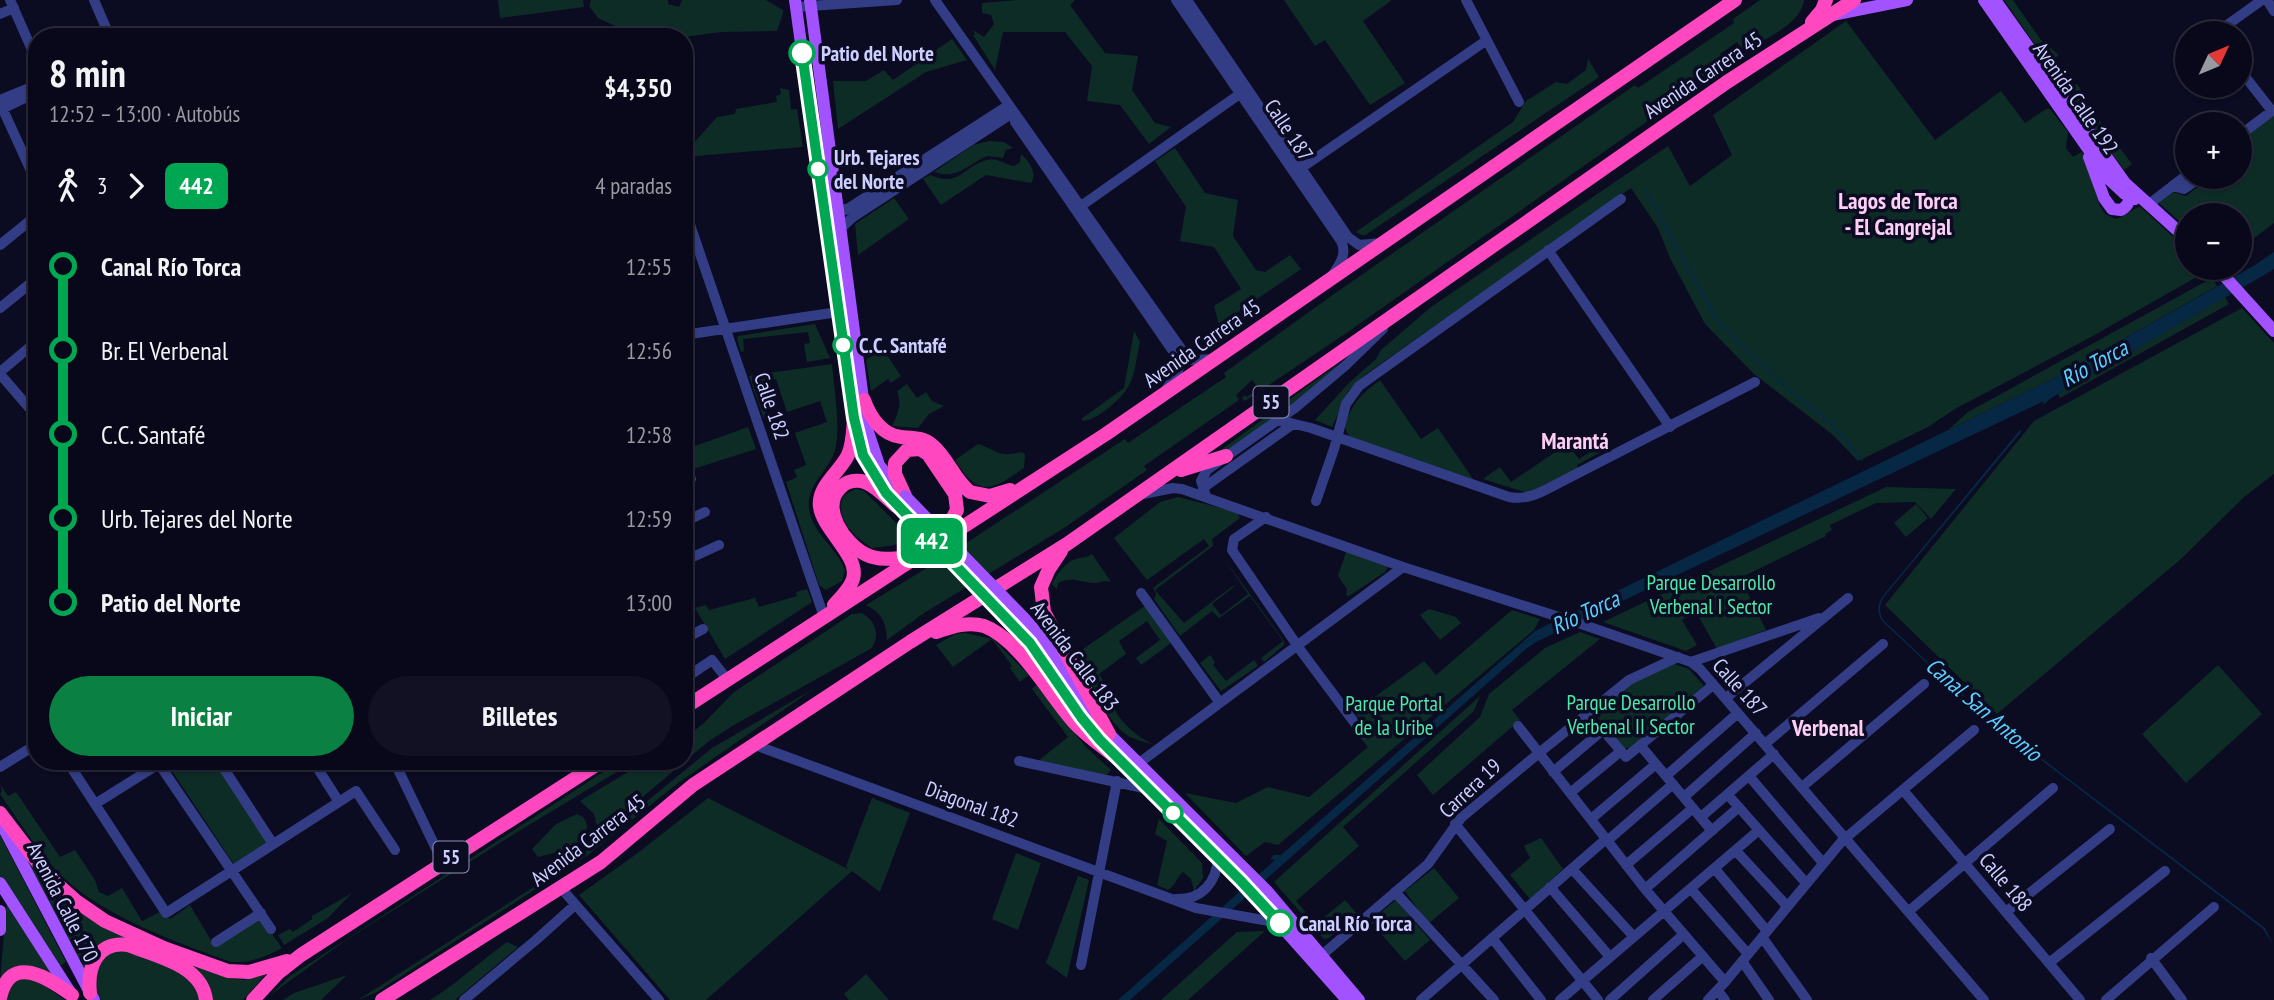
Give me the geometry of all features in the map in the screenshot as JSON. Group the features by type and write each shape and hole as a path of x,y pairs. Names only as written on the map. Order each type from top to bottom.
{"highway":[{"name":"Avenida Carrera 45","path":"693,702 1160,397 1735,0"},
{"path":"1701,24 1746,0"},
{"path":"1802,33 1826,0"},
{"name":"Avenida Carrera 45","path":"382,1000 561,888 621,846 693,785 910,642 1067,544 1727,82 1854,0"},
{"path":"864,400 871,415 882,428 892,435 917,438 932,445 966,489 976,495 995,495 1043,475"},
{"path":"824,617 854,576 849,558 825,520 820,504 822,493 849,453 854,418"},
{"path":"901,501 895,463 907,450 920,449 931,457 957,501 956,514 939,543"},
{"path":"1166,474 1226,456"},
{"path":"901,501 870,485 851,481 839,489 831,508 846,536 866,555 886,559 919,556"},
{"path":"1067,544 1044,579 1041,602 1047,620 1109,734"},
{"path":"910,642 958,625 976,625 990,629 1026,661 1075,723 1119,760"},
{"name":"55","path":"302,955 443,863 577,770"},
{"path":"0,813 39,866 61,889 96,915 135,935 205,964 238,972 262,970 302,955"},
{"path":"92,997 88,978 93,961 100,952 119,943 128,944 188,971 203,986 206,1000"},
{"path":"253,1000 278,972 302,955"},
{"path":"0,998 2,988 9,979 18,973 29,972 43,976 73,997"}],"main road":[{"path":"1829,16 1907,0"},
{"name":"Avenida Calle 192","path":"1984,0 2125,183 2175,229"},
{"name":"Avenida Calle 192","path":"1995,0 2084,144 2114,185 2148,205"},
{"name":"Avenida Calle 183","path":"811,3 867,429 874,453 901,501"},
{"name":"Avenida Calle 183","path":"796,4 854,418 868,466 1024,618 1081,717 1119,760 1218,858 1246,877"},
{"path":"2084,144 2112,209 2121,210 2128,204 2130,196 2125,183"},
{"path":"2228,280 2274,331"},
{"name":"Avenida Calle 183","path":"1044,651 1109,734 1322,955 1359,1000"},
{"name":"Avenida Calle 170","path":"0,821 92,997"},
{"name":"Avenida Calle 170","path":"0,883 73,997"},
{"name":"Avenida Calle 183","path":"1264,896 1280,923 1346,1000"},
{"path":"0,911 0,930"}],"street":[{"path":"94,0 106,28"},
{"path":"796,4 897,0"},
{"path":"935,0 1000,94 1033,150 1179,360 1179,371 1160,397"},
{"name":"Calle 187","path":"1176,0 1244,91"},
{"name":"Calle 187","path":"1187,0 1343,244 1340,264 1323,284"},
{"path":"1466,0 1519,102"},
{"path":"2233,21 2264,0 2274,11"},
{"path":"0,14 12,4 28,40"},
{"path":"1298,170 1487,40"},
{"path":"2252,85 2272,111 2252,126"},
{"path":"1,106 28,90"},
{"path":"1081,206 1244,91"},
{"path":"1,106 28,96"},
{"path":"1,106 28,164"},
{"path":"1010,110 1184,353 1192,360 1217,358"},
{"path":"841,228 853,217 1010,110"},
{"path":"838,207 845,210 849,208 974,134"},
{"name":"Calle 187","path":"1298,170 1354,243 1370,245 1386,242"},
{"path":"2148,205 2175,184"},
{"path":"1316,501 1346,404 1359,386 1621,199"},
{"path":"0,245 28,222"},
{"name":"Calle 182","path":"693,234 824,617"},
{"path":"1548,250 1670,427"},
{"path":"0,308 28,285"},
{"path":"693,333 838,313 845,307 850,296"},
{"name":"Avenida Carrera 45","path":"1226,456 1305,400 1345,366 1405,307"},
{"path":"28,349 0,373 28,402"},
{"path":"1279,420 1311,428 1519,499 1536,495 1755,382"},
{"path":"1305,400 1303,416 1311,428"},
{"path":"1226,456 1204,473 1201,481 1205,492 1293,424"},
{"name":"Calle 187","path":"1136,496 1177,488 1205,492 1246,510 1403,567 1585,625 1690,663 1726,698 1984,1000"},
{"path":"1243,533 1250,524 1246,510"},
{"path":"693,518 705,512"},
{"path":"1266,517 1233,540 1232,550 1297,645 1363,734"},
{"path":"693,557 719,545"},
{"path":"1139,763 1403,567"},
{"path":"1141,593 1220,702"},
{"path":"1726,698 1848,598"},
{"path":"1690,663 1827,615"},
{"path":"693,633 703,629"},
{"path":"1765,744 1883,644"},
{"path":"1659,667 1664,659 1661,651"},
{"name":"Carrera 19","path":"1322,955 1432,860 1455,824 1539,753 1629,680 1678,657"},
{"path":"693,673 712,660 727,680"},
{"path":"1802,787 1924,684"},
{"path":"1570,793 1623,754 1640,746 1713,685"},
{"path":"1665,776 1738,713"},
{"path":"1518,726 1645,889 1703,956 1722,986 1725,1000"},
{"path":"1553,772 1604,730 1623,754"},
{"path":"1707,1000 1722,986 1846,837 1974,730"},
{"path":"1684,797 1756,733"},
{"name":"Diagonal 182","path":"755,745 1209,912 1280,923"},
{"path":"1640,746 1712,831"},
{"path":"0,767 28,750"},
{"path":"1701,817 1774,754"},
{"path":"1081,965 1119,760"},
{"path":"1019,761 1149,789"},
{"path":"1591,819 1656,764"},
{"path":"73,770 166,914 356,791 395,850"},
{"path":"94,804 148,770"},
{"path":"166,770 271,929"},
{"path":"225,770 273,844"},
{"path":"319,770 339,802"},
{"path":"398,770 443,863"},
{"path":"1749,776 1823,863"},
{"path":"1421,1000 1550,887 1673,785"},
{"path":"1909,911 2053,788"},
{"name":"Calle 188","path":"1903,790 2080,1000"},
{"path":"1728,794 1806,883"},
{"path":"1645,889 1739,807"},
{"path":"1626,865 1693,808"},
{"path":"1455,824 1598,1000"},
{"path":"1560,1000 1759,830"},
{"path":"2006,912 2110,830"},
{"path":"1736,851 1787,906"},
{"path":"1175,899 1195,896 1206,889 1216,873 1218,858"},
{"path":"1572,869 1634,937"},
{"path":"1715,869 1765,934 1807,1000"},
{"path":"2049,963 2165,871"},
{"path":"1550,887 1610,957"},
{"path":"561,888 659,1000"},
{"path":"1691,890 1745,958 1769,1000"},
{"path":"1395,892 1494,1000"},
{"path":"464,1000 575,905"},
{"path":"2106,1000 2151,958 2214,907"},
{"path":"216,942 261,913"},
{"path":"1610,1000 1684,934"},
{"path":"1492,938 1541,1000"},
{"path":"1653,1000 1703,956"},
{"path":"2151,958 2182,1000"}],"green space":[{"path":"498,0 583,0 584,7 500,18"},
{"path":"591,0 668,0 668,4 679,7 682,0 766,0 783,10 783,13 777,31 721,32 693,36 693,28 620,28 598,18 589,6"},
{"path":"1075,0 1070,5 1105,53 1138,56 1132,90 1155,123 1171,127 1149,144 1120,105 1087,101 1092,66 1065,32 1003,32 995,70 973,35 973,30 984,37 994,24 991,15 982,13 982,3"},
{"path":"1284,0 1392,0 1363,21 1405,83 1370,105 1325,40 1315,46"},
{"path":"1760,0 1804,0 1798,15 1784,28 1753,47 1750,43 1742,49 1737,42 1720,54 1724,61 1653,111 1656,115 1652,118 1345,334 1245,401 1242,398 1245,395 1247,397 1259,389 1252,380 1236,395 1239,400 1144,466 1147,470 1064,528 924,613 887,640 882,619 866,605 948,555 1125,439 1128,443 1226,377 1224,373 1334,294 1635,85 1638,88 1734,23 1733,19"},
{"path":"2004,0 2013,0 2041,40 2059,55 2054,59 2064,75 2059,79"},
{"path":"1846,21 1935,140 2001,91 2025,123 2050,109 2068,132 2066,148 2073,157 2082,152 2105,214 2116,219 2141,207 2175,239 2175,280 2191,280 1955,409 1928,427 1858,461 1833,435 1754,374 1705,324 1670,258 1658,228 1631,188 1366,374 1349,390 1332,427 1315,420 1350,382 1376,359 1381,350 1431,307 1668,146 1690,186 1732,155 1713,115"},
{"path":"952,39 967,60 926,72 838,129 833,81 866,81 884,70 893,80"},
{"path":"1588,59 1599,77 1364,236 1356,232 1513,122 1526,101 1556,82 1567,84 1586,70"},
{"path":"2077,84 2083,93 2080,95 2132,164 2124,170 2067,91"},
{"path":"780,88 789,90 791,110 797,109 803,147 693,156 693,144 717,117 735,114 736,109 777,102 776,96 781,94"},
{"path":"2274,115 2274,223 2252,240 2252,203 2175,203 2175,217 2159,203 2172,192 2186,196 2195,189 2252,189 2252,132"},
{"path":"989,141 1004,142 1013,148 1006,150 1003,158 987,156 956,173 934,172 973,145"},
{"path":"1175,148 1205,193 1238,200 1233,236 1256,270 1265,272 1290,255 1301,269 1219,325 1214,306 1241,289 1214,247 1180,241 1186,207 1155,161"},
{"path":"1021,154 1033,171 1031,183 986,175 941,205 923,179 930,175 955,178 991,159 1014,166 1020,162"},
{"path":"894,198 909,219 858,255 855,224"},
{"path":"2208,280 2213,280 2217,286 2051,380 1948,430 1968,412"},
{"path":"2225,297 2229,304 2060,398 2058,394"},
{"path":"2242,308 2274,343 2274,474 2244,497 2181,559 1997,714 1885,605 2034,421"},
{"path":"815,324 830,358 807,362 804,344 810,343 808,332 743,339 744,351 741,352 737,339 738,336"},
{"path":"1134,331 1140,342 1128,387 1107,409 1083,421 1081,419 1124,388"},
{"path":"883,349 901,376 891,383 888,379 871,391 866,360"},
{"path":"1342,361 1281,414 1213,456"},
{"path":"832,364 837,416 836,446 830,462 811,491 809,500 815,526 845,570 842,581 826,590 819,585 786,482 797,477 794,470 806,465 795,433 827,422 820,401 787,412 776,379 757,386 768,418 764,419 749,376"},
{"path":"1380,380 1421,439 1438,428 1473,479 1349,437 1344,425 1351,410 1362,395"},
{"path":"907,384 917,398 926,392 932,401 944,406 929,414 918,428 892,426 899,409 897,391"},
{"path":"748,427 756,449 693,469 693,447"},
{"path":"978,444 1003,454 1025,454 1024,468 994,486 986,487 971,481 955,460"},
{"path":"1567,444 1579,459 1600,446 1604,450 1577,465 1578,468 1530,492 1483,479 1500,467 1511,482"},
{"name":"Parque Desarrollo Verbenal I Sector","path":"1886,487 1956,489 1931,519 1915,502 1876,503 1830,525 1832,530 1825,534 1826,536 1740,578 1766,630 1717,649 1696,612 1682,620 1697,645 1686,651 1603,622"},
{"path":"856,489 864,491 909,536 895,545 872,548 858,538 847,526 841,511 844,495"},
{"path":"1178,497 1237,512 1240,518 1212,539 1213,546 1155,590 1184,623 1234,585 1212,604 1221,615 1248,594 1223,557 1284,641 1284,645 1264,662 1261,658 1283,641 1250,596 1219,618 1212,611 1180,636 1154,599 1156,594 1153,588 1209,546 1204,539 1147,580 1114,538 1160,502"},
{"path":"1916,504 1928,518 1906,537 1894,523"},
{"path":"1347,549 1388,567 1385,572 1349,596 1346,595 1347,589 1338,576"},
{"path":"1092,554 1111,582 1067,580 1058,583 1057,589 1052,584 1068,563"},
{"path":"807,589 812,602 725,659 695,608 706,605 709,610 755,598 759,607 797,596 796,592"},
{"path":"1146,605 1170,644 1141,665 1136,658 1160,640 1147,621 1119,641 1126,654 1099,674 1122,720 1136,734 1152,744 1130,737 1114,722 1098,700 1076,654"},
{"path":"1429,609 1456,617 1461,623 1440,640 1420,615"},
{"name":"Parque Portal de la Uribe","path":"1512,610 1540,619 1534,630 1278,845 1265,842 1246,856 1185,793 1236,803 1268,787 1309,797 1368,747 1359,736 1367,729 1354,712 1424,661 1436,675"},
{"path":"862,613 871,620 876,633 872,648 734,725 693,754 693,731 734,692 852,614"},
{"path":"1580,632 1600,639 1512,710 1520,720 1433,795 1417,775 1480,717 1489,694 1545,648"},
{"path":"965,633 993,639 1029,675 1020,682 992,639 953,667 936,645 955,634"},
{"path":"1210,655 1215,662 1213,665 1226,681 1254,660 1258,666 1221,691 1200,663"},
{"name":"Parque Desarrollo Verbenal II Sector","path":"1674,664 1689,669 1704,686 1629,748 1624,748 1594,713 1627,686"},
{"path":"2218,665 2262,714 2186,783 2142,734"},
{"path":"1036,685 1085,746 1111,770 1106,775 1038,761 1068,737 1032,689"},
{"path":"815,688 678,783 588,855 377,992 358,1000 574,861 685,770 693,770 693,764 712,748"},
{"path":"1480,696 1474,711 1343,827 1359,846 1296,901 1316,924 1345,900 1357,914 1329,938 1324,939 1274,882"},
{"path":"171,770 220,770 268,844 235,866"},
{"path":"606,770 620,770 346,940 269,996 290,976"},
{"path":"631,770 675,770 601,832 594,814 580,801"},
{"path":"0,784 8,796 16,792 60,857 75,850 95,880 99,892 108,896 122,888 142,921 160,912 170,919 190,905 212,942 260,917 282,948 258,959 231,962 144,928 101,905 65,879 47,860 0,794"},
{"path":"708,798 848,869 846,866 872,798 910,813 880,892 852,871 706,1000 670,1000 579,895"},
{"path":"577,814 583,817 587,825 586,833 581,839 564,849 538,857 532,849 556,824"},
{"path":"1159,819 1202,863 1203,878 1194,891 1191,879 1183,872 1168,890 1157,885 1167,841 1155,834"},
{"path":"0,835 66,962 59,967 0,876"},
{"path":"1541,838 1563,869 1530,899 1510,875 1530,858 1524,846"},
{"path":"17,845 48,883 228,978 243,980 265,975 243,1000 209,1000 205,982 123,939 94,951 84,970"},
{"path":"1016,853 1041,863 1018,930 992,919"},
{"path":"1434,868 1459,898 1428,924 1405,891"},
{"path":"1078,876 1089,880 1067,978 1046,963"},
{"path":"352,893 328,918 284,945 278,935 290,929 293,932 312,919 312,916"},
{"path":"7,900 59,981 34,968 0,981"},
{"path":"1396,900 1430,940 1405,961 1370,921"},
{"path":"1265,931 1188,1000 1161,1000 1237,932"},
{"path":"507,942 518,947 455,1000 430,1000 450,986"},
{"path":"120,946 180,971 189,978 201,1000 101,1000 95,989 100,957"},
{"path":"866,974 889,1000 849,1000 844,994"},
{"path":"347,975 321,1000 283,1000 294,993"},
{"path":"24,978 36,980 65,1000 7,1000 12,986"}],"water":[{"name":"Río Torca","path":"2274,252 2274,269 2271,271 2051,398 2042,406 2044,401 1527,648 1130,1000 1118,1000 1275,860 1270,859 1274,855 1281,855 1535,631 2051,380 2228,280 2252,280 2252,267"},
{"path":"2020,430 2022,431 1883,598 1880,609 1883,620 1982,713 2265,928 2274,946 2263,929 1981,714 1880,618 1878,609 1882,597"}],"waterway":[{"path":"1646,191 1718,322 1788,389 1829,422 1862,459"}],"bus line":[{"name":"442","path":"802,53 854,418 868,466 897,506 1030,643 1100,740 1280,923"}],"place":[{"name":"Patio del Norte","path":"802,53"},
{"name":"Urb. Tejares del Norte","path":"818,169"},
{"name":"C.C. Santafé","path":"843,345"},
{"name":"Canal Río Torca","path":"1280,923"}],"district":[{"name":"Lagos de Torca - El Cangrejal","path":"1898,213"},
{"name":"Marantá","path":"1575,440"},
{"name":"Verbenal","path":"1828,727"}],"water label":[{"name":"Canal San Antonio","path":"1984,709"}]}
